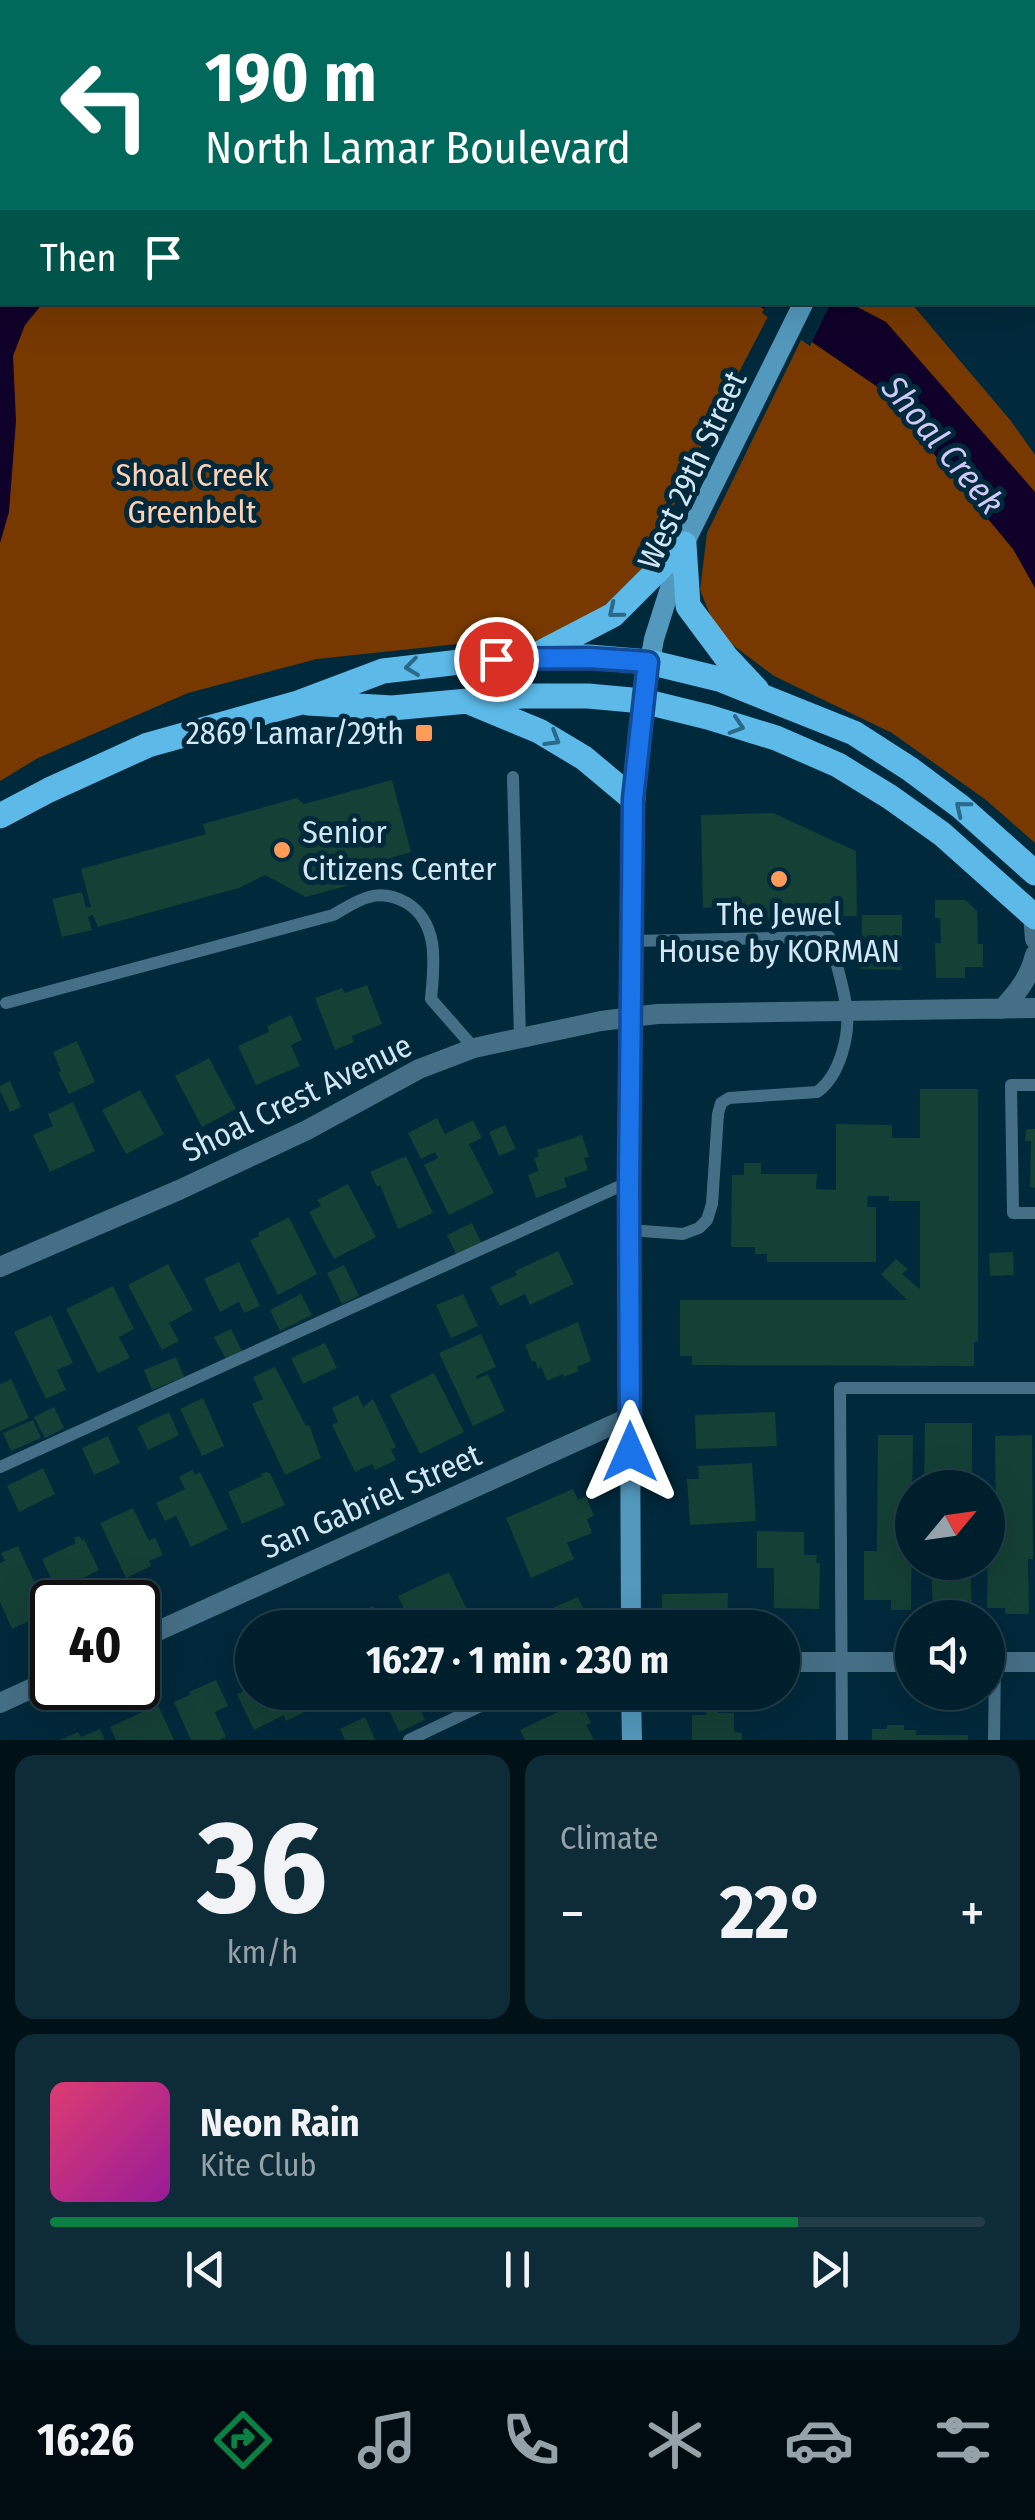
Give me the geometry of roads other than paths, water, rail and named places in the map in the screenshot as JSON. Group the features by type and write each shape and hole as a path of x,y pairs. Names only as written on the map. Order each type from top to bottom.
{"main road":[{"path":"532,657 613,616 684,544"},
{"path":"684,544 688,606 726,657 763,696"},
{"path":"0,816 148,745 298,703 383,670 532,657 589,658 648,662 719,679 854,733 961,806 1035,872"},
{"path":"298,703 392,708 533,695 588,696 643,700 708,716 776,738 838,765 890,796 942,834 1034,924"},
{"path":"464,700 539,730 584,758 633,799"}],"street":[{"name":"West 29th Street","path":"631,1610 629,1182 633,799 643,700 648,662 684,544 803,305"},
{"path":"1002,1009 1020,990 1031,972 1035,955"},
{"path":"632,1016 1035,1008"},
{"name":"Shoal Crest Avenue","path":"0,1267 180,1190 307,1130 419,1069 474,1048 632,1016"},
{"name":"San Gabriel Street","path":"160,1630 630,1416"},
{"path":"800,1662 895,1662"},
{"path":"1005,1662 1035,1662"},
{"path":"0,1703 30,1689"},
{"path":"631,1710 632,1740"}],"lane":[{"path":"514,777 520,1038"},
{"path":"6,1003 333,915 371,896 396,896 420,911 430,934 434,962 432,999 474,1048"},
{"path":"629,1230 684,1234 707,1220 722,1103 729,1098 817,1092 826,1086 841,1057 848,1010 829,937 632,941"},
{"path":"1035,1085 1011,1086 1012,1213 1035,1213"},
{"path":"0,1467 629,1182"},
{"path":"842,1740 840,1388 1035,1388"},
{"path":"409,1740 472,1710"},
{"path":"993,1710 994,1740"}],"water":[{"path":"0,305 41,305 25,325 13,356 16,421 9,512 0,543"},
{"name":"Shoal Creek","path":"758,305 854,305 886,322 1035,492 1035,588 1013,549 879,388"}],"place":[{"name":"2869 Lamar/29th","path":"424,733"},
{"name":"Senior Citizens Center","path":"282,850"},
{"name":"The Jewel House by KORMAN","path":"779,879"}],"park label":[{"name":"Shoal Creek Greenbelt","path":"192,494"}]}
